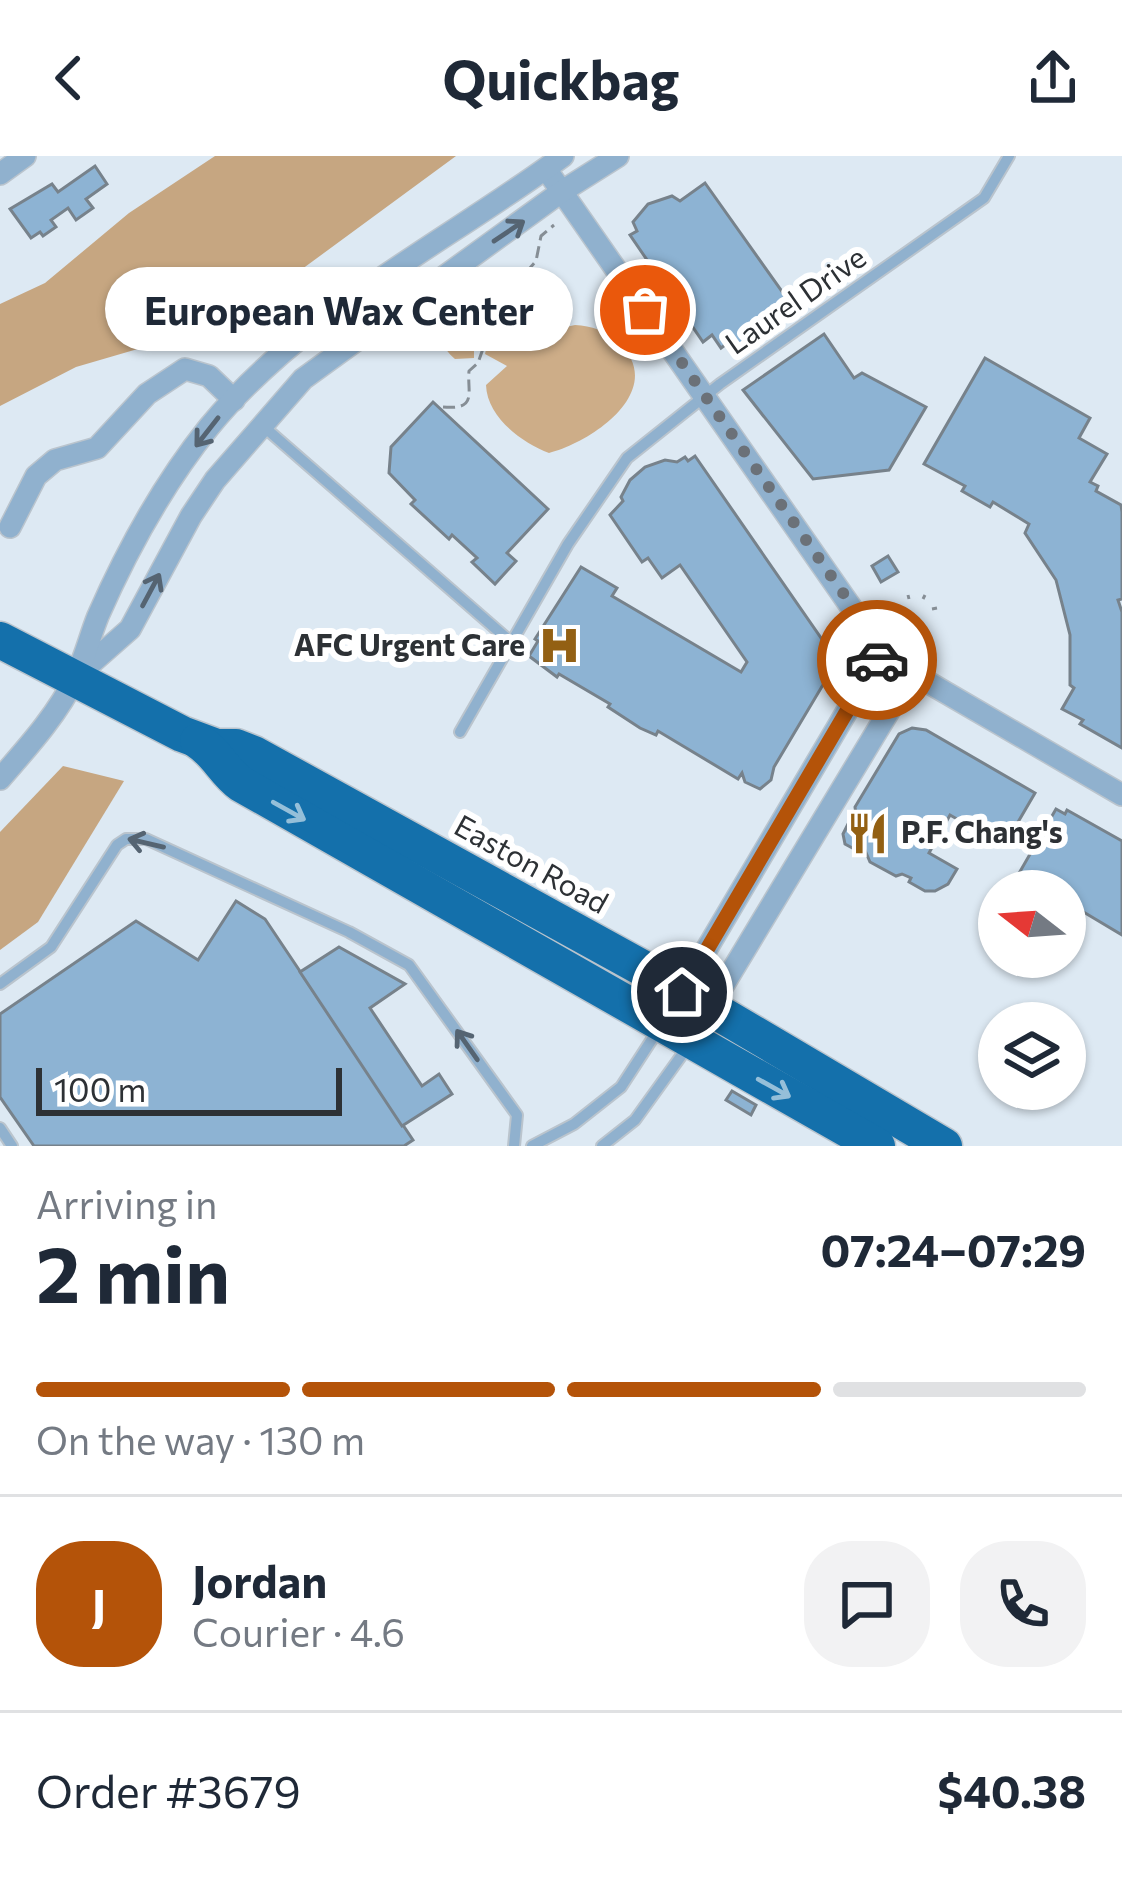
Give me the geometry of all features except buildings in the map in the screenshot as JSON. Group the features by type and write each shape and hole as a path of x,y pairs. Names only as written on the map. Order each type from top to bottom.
{"highway":[{"name":"Easton Road","path":"0,640 198,741 215,752 241,784 877,1146"},
{"name":"Easton Road","path":"198,741 254,754 696,1000 944,1146"}],"street":[{"path":"0,174 25,156"},
{"path":"75,678 130,629 191,516 260,424 317,368 618,156"},
{"path":"0,779 50,718 75,678 98,616 140,532 186,459 234,400 312,329 555,162 561,192 883,650 912,673 1122,795"},
{"path":"10,526 36,476 55,460 98,448 168,376 185,369 209,376 234,400"},
{"path":"676,1033 883,650"},
{"path":"676,1033 912,673"}],"lane":[{"name":"Laurel Drive","path":"460,732 568,544 626,458 704,395 973,206 1009,156"},
{"path":"260,424 512,644"},
{"path":"0,984 51,947 117,844 146,839 410,965 517,1115 514,1146"},
{"path":"532,1146 574,1124 621,1087 676,1033"},
{"path":"602,1146 634,1120 676,1033"},
{"path":"0,1128 12,1146"}],"path":[{"path":"443,407 466,404 471,391 469,371 478,363 483,342 526,302 523,276 536,261 541,236 554,225"}],"shaded area":[{"path":"215,156 456,156 230,322 76,367 0,406 0,304 45,283 129,213"},
{"path":"496,278 504,280 509,304 501,316 484,323 473,319 467,327 474,334 474,358 455,359 439,336 436,309"},
{"path":"575,325 598,329 618,342 631,360 635,378 630,395 604,425 549,453 517,436 492,408 486,385 507,366 485,354 487,345"},
{"path":"63,766 124,781 38,922 0,950 0,832"}],"way so far":[{"path":"645,310 883,650 877,660"}],"place":[{"name":"European Wax Center","path":"645,310"},
{"name":"AFC Urgent Care","path":"559,646"},
{"name":"P.F. Chang's","path":"867,833"}],"route":[{"path":"682,992 877,660"}]}
